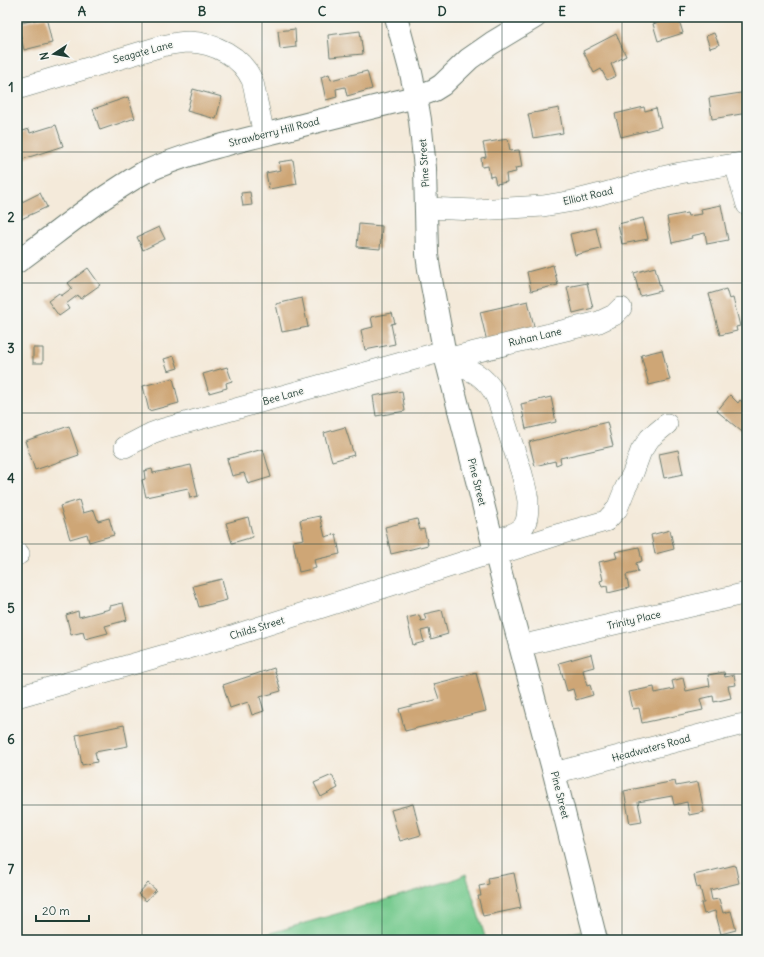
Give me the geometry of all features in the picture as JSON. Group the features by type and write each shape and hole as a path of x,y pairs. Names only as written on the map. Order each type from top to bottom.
{"main road":[{"name":"Pine Street","path":"396,17 416,97 423,141 429,268 446,358 596,940"},
{"name":"Strawberry Hill Road","path":"17,262 46,242 89,208 142,174 191,155 264,134 416,97 434,90 442,85 469,59 535,17"}],"street":[{"name":"Seagate Lane","path":"17,88 175,43 189,42 206,45 227,52 247,70 253,82 264,134"},
{"name":"Elliott Road","path":"426,208 476,210 543,206 573,201 680,173 741,163"},
{"path":"741,163 747,205"},
{"name":"Ruhan Lane","path":"446,358 599,322 614,316 621,308"},
{"path":"446,358 471,371 485,381 496,396 526,488 528,513 525,523 522,528 494,549"},
{"name":"Bee Lane","path":"125,447 163,429 446,358"},
{"path":"494,549 560,534 606,521 617,509 624,489 633,473 645,444 667,424"},
{"name":"Childs Street","path":"17,698 235,635 494,549"},
{"name":"Trinity Place","path":"520,646 747,593"},
{"name":"Headwaters Road","path":"554,773 747,724"}],"green space":[{"path":"466,874 486,940 247,940 453,880"},
{"path":"580,931 583,940 548,940"}],"building":[{"path":"46,17 52,43 24,50 18,24"},
{"path":"103,17 121,17 121,18 104,21"},
{"path":"124,17 140,17 140,18 124,21"},
{"path":"678,17 683,33 658,41 653,24"},
{"path":"295,29 296,47 280,49 278,31"},
{"path":"360,31 363,54 330,57 328,35"},
{"path":"714,33 719,45 710,48 706,36"},
{"path":"616,34 626,56 611,64 616,76 607,80 601,69 594,73 583,51"},
{"path":"367,71 372,89 347,96 345,87 336,89 337,97 326,100 321,77 329,74 331,80"},
{"path":"193,89 222,97 216,119 187,111"},
{"path":"747,92 747,113 712,119 709,98"},
{"path":"128,97 135,118 100,130 93,109"},
{"path":"644,107 645,111 656,108 661,127 621,137 615,114"},
{"path":"559,108 563,133 533,138 528,114"},
{"path":"56,125 63,146 17,161 17,133 29,129 30,133"},
{"path":"508,139 510,151 519,150 522,167 515,168 516,172 506,174 507,182 496,184 494,176 490,177 488,166 482,167 481,158 486,157 483,143"},
{"path":"293,160 297,184 269,189 266,173 281,170 279,162"},
{"path":"250,192 252,205 243,206 241,193"},
{"path":"40,193 47,207 17,221 17,202 18,204"},
{"path":"721,205 728,240 707,244 705,233 672,243 667,217 687,213 688,216 702,214 701,209"},
{"path":"643,218 648,239 622,244 618,224"},
{"path":"359,224 382,226 380,249 357,247"},
{"path":"159,227 165,239 143,250 137,237"},
{"path":"596,228 601,249 575,255 570,234"},
{"path":"553,265 558,285 531,291 527,272"},
{"path":"655,267 661,291 640,296 634,273"},
{"path":"88,268 100,285 80,299 78,295 66,304 69,309 59,316 48,301 59,293 61,296 72,288 68,283"},
{"path":"587,283 593,308 573,313 567,287"},
{"path":"726,289 729,299 733,298 740,326 736,327 737,331 720,335 709,294"},
{"path":"302,298 308,327 282,332 276,304"},
{"path":"528,301 536,335 488,346 480,312"},
{"path":"392,313 395,323 391,324 395,344 365,350 361,330 373,327 371,317"},
{"path":"33,348 43,348 43,363 33,363"},
{"path":"662,350 670,380 649,385 641,355"},
{"path":"174,356 178,368 168,371 164,359"},
{"path":"227,367 232,381 226,383 227,388 209,393 203,374"},
{"path":"173,378 179,403 149,411 143,386"},
{"path":"402,391 405,411 376,416 373,396"},
{"path":"730,395 738,403 740,400 747,406 747,436 717,411"},
{"path":"551,397 556,422 526,429 521,404"},
{"path":"607,422 613,446 560,458 561,463 556,465 555,461 535,466 529,442"},
{"path":"69,426 79,455 35,470 25,441"},
{"path":"345,427 354,455 332,461 324,433"},
{"path":"263,449 271,477 248,484 244,473 232,476 227,459"},
{"path":"678,450 683,474 664,478 659,454"},
{"path":"191,465 198,496 190,498 188,488 146,497 142,480 145,479 144,471 152,469 153,473"},
{"path":"79,500 83,513 94,510 98,521 109,518 114,535 89,542 87,534 70,539 60,506"},
{"path":"320,516 325,537 336,534 340,554 314,560 316,568 299,572 293,541 304,539 300,520"},
{"path":"248,517 253,537 232,543 226,523"},
{"path":"417,519 420,530 424,529 428,545 391,554 385,527"},
{"path":"670,530 674,549 655,554 651,535"},
{"path":"639,547 642,561 636,563 638,572 626,575 629,588 608,593 607,586 602,587 600,581 603,580 599,562 617,558 615,552"},
{"path":"222,579 227,600 199,607 193,586"},
{"path":"123,603 127,620 105,626 108,633 85,639 83,632 71,635 66,615 78,611 79,617 110,609 110,606"},
{"path":"442,610 448,634 431,639 429,629 421,631 424,642 413,645 407,618 419,615 421,621 426,620 424,614"},
{"path":"591,654 594,667 583,670 587,686 590,685 593,695 576,700 573,689 567,691 559,663"},
{"path":"274,668 281,691 260,697 264,711 252,715 248,702 230,708 223,685"},
{"path":"724,672 725,677 734,675 736,685 728,686 731,698 714,702 713,696 700,699 703,710 642,723 639,708 633,709 629,692 654,687 655,693 674,689 672,681 683,678 686,691 710,686 708,675"},
{"path":"476,673 486,711 405,731 399,709 439,699 434,684"},
{"path":"124,725 128,746 95,752 97,762 82,765 76,735"},
{"path":"332,775 338,788 321,797 314,783"},
{"path":"675,781 676,786 698,782 704,812 689,815 687,802 674,805 672,796 638,802 642,822 630,824 624,791"},
{"path":"413,804 421,835 400,841 391,810"},
{"path":"735,865 739,883 710,890 712,900 719,899 723,913 731,911 736,930 721,934 715,911 704,914 701,903 704,903 700,887 697,888 694,875"},
{"path":"514,873 521,908 483,916 478,896 481,896 479,886 489,884 488,878"},
{"path":"148,883 156,890 146,901 138,894"}]}
